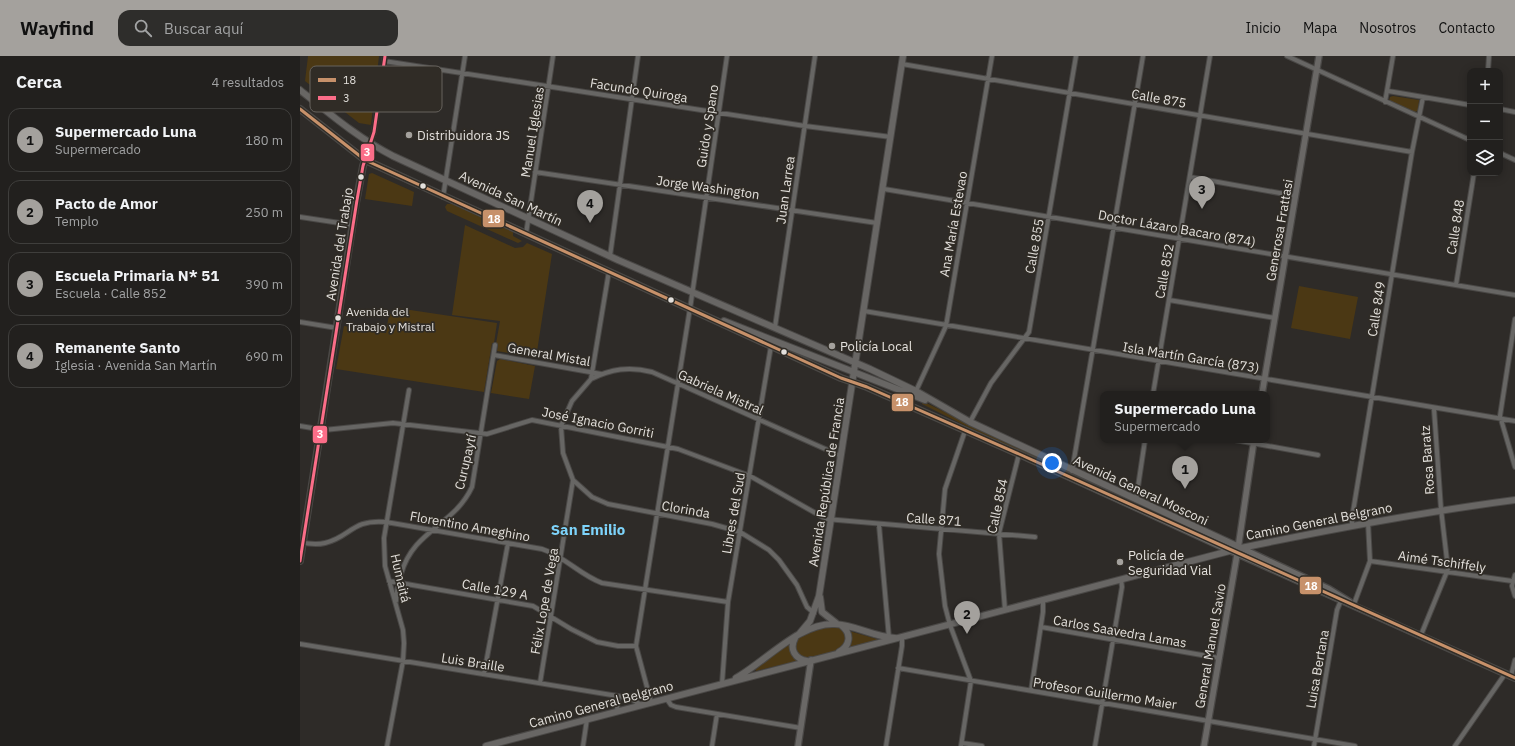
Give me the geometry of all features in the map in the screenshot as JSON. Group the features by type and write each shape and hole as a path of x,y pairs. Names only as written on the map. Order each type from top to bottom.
{"main road":[{"name":"Avenida República de Francia","path":"798,634 810,621 820,596 877,222 884,189 903,56"},
{"name":"Generosa Frattasi","path":"1262,391 1320,56"},
{"name":"Avenida San Martín","path":"300,90 310,98"},
{"name":"Avenida San Martín","path":"300,110 364,160 853,382"},
{"name":"Avenida San Martín","path":"329,112 370,144 529,219 692,293 775,327 856,363"},
{"name":"Avenida del Trabajo","path":"300,561 301,543 321,429 353,225 364,160 370,144"},
{"path":"700,313 731,323 920,398 970,422"},
{"name":"Avenida General Mosconi","path":"856,363 916,391 970,422 1136,500 1237,550"},
{"name":"Avenida General Mosconi","path":"853,382 1237,550 1513,677"},
{"path":"1237,550 1254,443"},
{"name":"Camino General Belgrano","path":"486,746 809,660 851,651 1121,579 1237,550 1352,524 1441,509 1515,500"},
{"name":"General Manuel Savio","path":"1204,746 1237,550"},
{"name":"Avenida República de Francia","path":"820,596 822,612 839,625"},
{"path":"839,625 848,632 849,639 844,649 839,653"},
{"name":"Camino General Belgrano","path":"722,684 743,674 798,634 816,627 839,625 889,638 900,638"},
{"path":"798,634 792,644 793,651 800,659 809,660 798,746"}],"street":[{"path":"443,197 465,56"},
{"name":"Manuel Iglesias","path":"526,234 553,56"},
{"path":"610,256 638,56"},
{"name":"Guido y Spano","path":"636,646 690,308 720,113 727,56"},
{"name":"Juan Larrea","path":"775,327 814,56"},
{"name":"Ana María Estevao","path":"916,391 946,326 992,56"},
{"name":"Calle 855","path":"970,422 991,383 1029,332 1076,56"},
{"path":"1072,470 1143,56"},
{"name":"Calle 852","path":"1154,391 1210,56"},
{"path":"1287,56 1467,139"},
{"path":"1385,102 1393,56"},
{"path":"1488,68 1489,56"},
{"name":"Facundo Quiroga","path":"385,58 426,66"},
{"name":"Calle 875","path":"902,64 1412,152"},
{"name":"Facundo Quiroga","path":"442,69 632,100 805,126 891,137"},
{"path":"1388,91 1467,104"},
{"name":"Calle 849","path":"1352,524 1412,152 1423,97"},
{"path":"1503,110 1515,112"},
{"path":"370,144 374,132 377,112"},
{"path":"1503,154 1515,160"},
{"name":"Jorge Washington","path":"536,172 877,222"},
{"name":"Calle 848","path":"1456,285 1474,176"},
{"path":"1190,177 1296,196"},
{"name":"Doctor Lázaro Bacaro (874)","path":"884,189 1515,295"},
{"path":"300,217 353,225"},
{"path":"574,480 563,453 561,426 572,401 590,379 609,271"},
{"path":"1169,300 1275,318"},
{"name":"Isla Martín García (873)","path":"864,312 1515,422"},
{"path":"1515,319 1508,357 1500,419 1515,467"},
{"path":"300,322 337,328"},
{"name":"Curupaytí","path":"396,605 399,582 410,552 433,529 456,511 469,493 474,482 495,345"},
{"name":"Libres del Sud","path":"722,684 728,602 771,346"},
{"name":"General Mistal","path":"494,355 601,374"},
{"path":"1508,357 1515,358"},
{"name":"Gabriela Mistral","path":"590,379 615,369 640,369 677,383 841,456"},
{"name":"Humaitá","path":"387,746 403,661 404,636 389,581 384,555 386,522 409,390"},
{"name":"Rosa Baratz","path":"1434,409 1441,509 1448,573"},
{"name":"José Ignacio Gorriti","path":"300,426 321,429 403,423 482,434 491,433 526,420 561,426 668,446 750,476 823,518 831,520"},
{"path":"965,431 946,484 940,529 940,577 950,625 971,681 961,744 982,746"},
{"path":"1136,500 1145,443"},
{"path":"1259,443 1318,455"},
{"name":"Calle 854","path":"1005,610 999,534 1019,454"},
{"name":"Clorinda","path":"574,480 589,494 600,501 656,514 712,524 740,532 769,550 779,560 797,585 807,607 814,613"},
{"name":"Félix Lope de Vega","path":"540,683 574,480"},
{"name":"Calle 871","path":"831,520 1036,537"},
{"name":"Florentino Ameghino","path":"301,543 325,544 359,524 375,521 386,522 542,549 561,558 590,579 602,583 728,602"},
{"path":"1354,604 1370,561 1368,522"},
{"path":"879,525 889,638"},
{"path":"484,674 508,543"},
{"name":"Aimé Tschiffely","path":"1370,561 1512,581"},
{"path":"1421,635 1448,573"},
{"path":"1515,575 1512,581 1515,596"},
{"path":"1095,746 1122,587 1121,579"},
{"name":"Calle 129 A","path":"389,581 533,606 571,630 597,642 618,646 636,646"},
{"name":"Luisa Bertana","path":"1314,746 1337,610 1342,598"},
{"path":"1031,691 1041,627 1043,600"},
{"name":"Carlos Saavedra Lamas","path":"1041,627 1219,658"},
{"path":"886,746 898,668 900,638"},
{"name":"Luis Braille","path":"300,644 618,696 637,701 642,705"},
{"path":"636,646 652,702"},
{"path":"1513,677 1515,660"},
{"name":"Profesor Guillermo Maier","path":"898,668 1355,746"},
{"path":"1455,746 1505,674"},
{"path":"617,711 618,696"},
{"path":"666,698 676,708 801,728"},
{"path":"712,746 717,714"},
{"path":"583,746 587,719"}],"shaded area":[{"path":"308,56 379,56 378,66 310,66 310,85 305,81"},
{"path":"1393,96 1419,100 1418,111 1414,112 1389,101 1390,97"},
{"path":"345,112 373,112 371,125 359,123"},
{"path":"372,173 414,192 412,206 365,199 369,174"},
{"path":"447,204 452,204 513,232 513,236 522,241 518,243 447,211 445,207"},
{"path":"465,225 515,248 523,247 527,243 552,254 536,358 497,351 498,345 496,344 500,321 452,315"},
{"path":"1299,286 1358,297 1350,339 1291,328"},
{"path":"397,308 497,323 494,343 492,343 484,392 336,369 344,326 386,333 389,314 396,315"},
{"path":"500,359 535,366 529,399 491,393 497,361"},
{"path":"922,401 1047,461 1232,546 1230,547 968,427 922,404"},
{"path":"835,627 841,628 846,634 844,644 841,648 810,657 802,657 797,653 795,647 796,641 804,633 817,629"},
{"path":"849,631 877,639 878,641 849,649"},
{"path":"791,642 792,653 797,661 756,671 755,668"}],"transit line":[{"name":"3","path":"384,66 385,56"},
{"name":"18","path":"300,109 365,160 841,378 867,387 1019,454 1515,678"},
{"name":"3","path":"300,561 357,200 363,166 374,132 377,112"}],"place":[{"name":"Distribuidora JS","path":"409,135"},
{"name":"Escuela Primaria N* 51","path":"1202,209"},
{"name":"Remanente Santo","path":"590,223"},
{"name":"Avenida del Trabajo y Mistral","path":"338,318"},
{"name":"Policía Local","path":"832,346"},
{"name":"Supermercado Luna","path":"1185,489"},
{"name":"Policía de Seguridad Vial","path":"1120,562"},
{"name":"Pacto de Amor","path":"967,634"}],"district":[{"name":"San Emilio","path":"588,530"}]}
